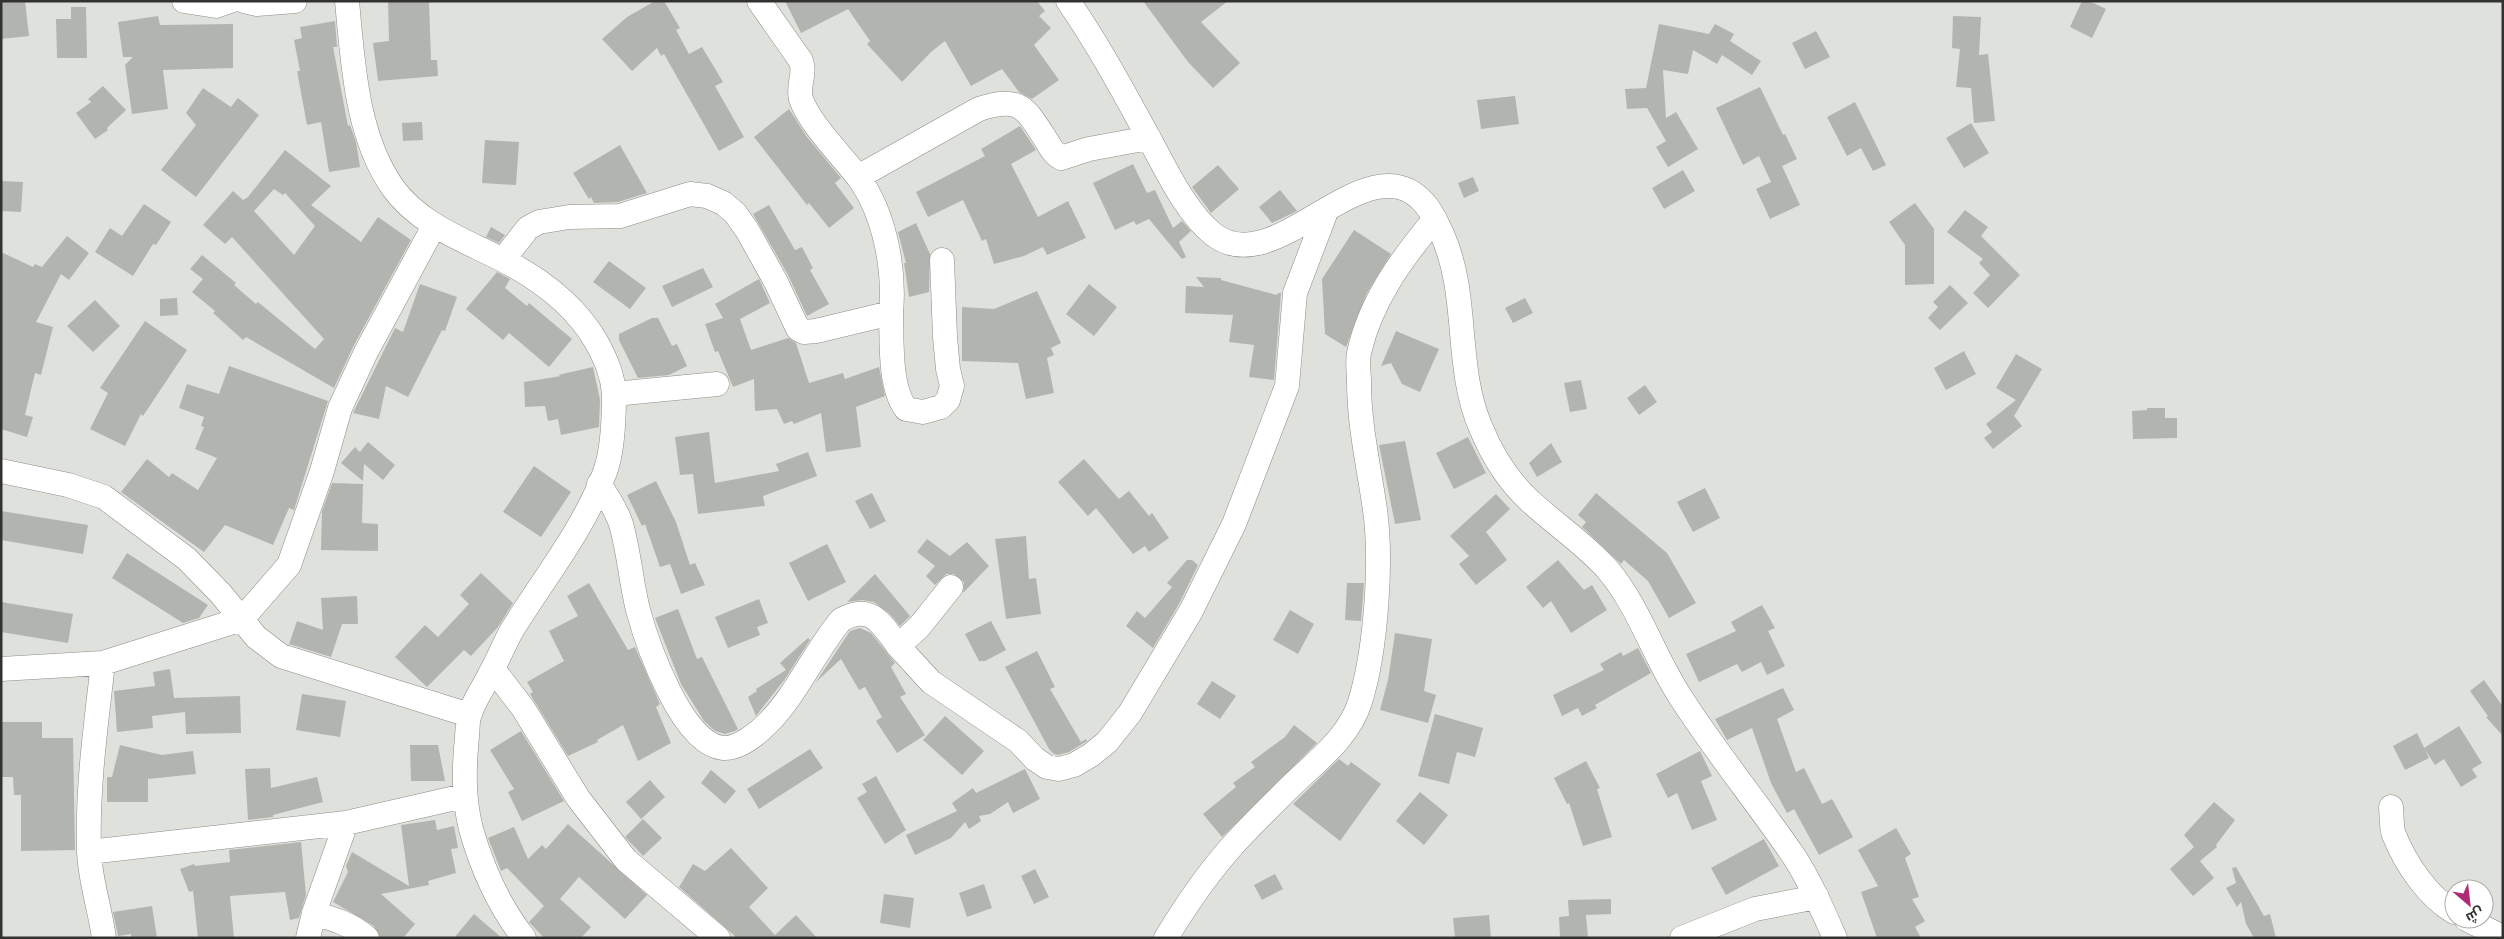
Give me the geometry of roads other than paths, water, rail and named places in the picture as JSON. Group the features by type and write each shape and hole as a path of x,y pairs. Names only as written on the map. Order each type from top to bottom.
{"street":[{"path":"184,1 216,6 230,1"},
{"path":"244,1 257,4 295,1"},
{"path":"347,1 358,99 369,138 393,188 407,204 434,226 502,260 547,288 570,308 590,330 609,365 614,394 607,461 599,484 583,520 510,633 469,715 464,762 464,796 478,855 494,891 524,938"},
{"path":"759,1 801,61 804,70 799,93 806,111 858,177 882,228 892,273 892,362 900,401 906,408 912,411 923,412 942,407 948,400 952,386 944,337 942,260"},
{"path":"1068,1 1101,51 1149,138 1196,216 1214,236 1241,246 1257,244 1274,238 1352,196 1378,188 1396,186 1410,191 1425,204 1435,219 1446,244 1456,277 1467,378 1472,406 1493,454 1511,480 1529,501 1572,536 1609,572 1626,596 1666,675 1684,703 1796,860 1817,897 1835,938"},
{"path":"858,177 979,109 997,104 1015,104 1027,112 1052,150 1061,158 1089,149 1149,138"},
{"path":"502,260 522,234 539,222 570,217 620,216 690,194 707,196 723,203 734,213 747,230 776,282 798,329 804,332 891,314"},
{"path":"599,484 614,506 620,522 638,611 662,680 687,721 711,744 722,748 733,746 747,739 769,722 828,635 841,620 859,612 868,614 878,621 931,682 1011,737 1046,767 1059,768 1074,765 1106,742 1130,713 1191,611 1234,524 1287,386 1295,293 1328,209"},
{"path":"1166,938 1209,874 1270,806 1337,742 1359,705 1366,680 1373,637 1377,549 1375,505 1363,440 1358,355 1371,314 1411,247 1435,219"},
{"path":"1,668 103,663 242,619 289,565 322,471 340,408 366,352 434,226"},
{"path":"614,394 717,384"},
{"path":"1,471 68,485 104,497 188,559 256,637 281,656 469,715"},
{"path":"898,646 919,627 951,587"},
{"path":"103,663 90,768 89,852 94,892 104,938"},
{"path":"493,669 523,708 573,792 626,860 718,938"},
{"path":"89,852 346,823 464,796"},
{"path":"2391,807 2394,834 2412,868 2421,883 2444,905"},
{"path":"308,938 314,913 346,823"},
{"path":"1682,938 1755,909 1817,897"},
{"path":"314,913 349,925 367,938"},
{"path":"2485,929 2503,938"}]}
